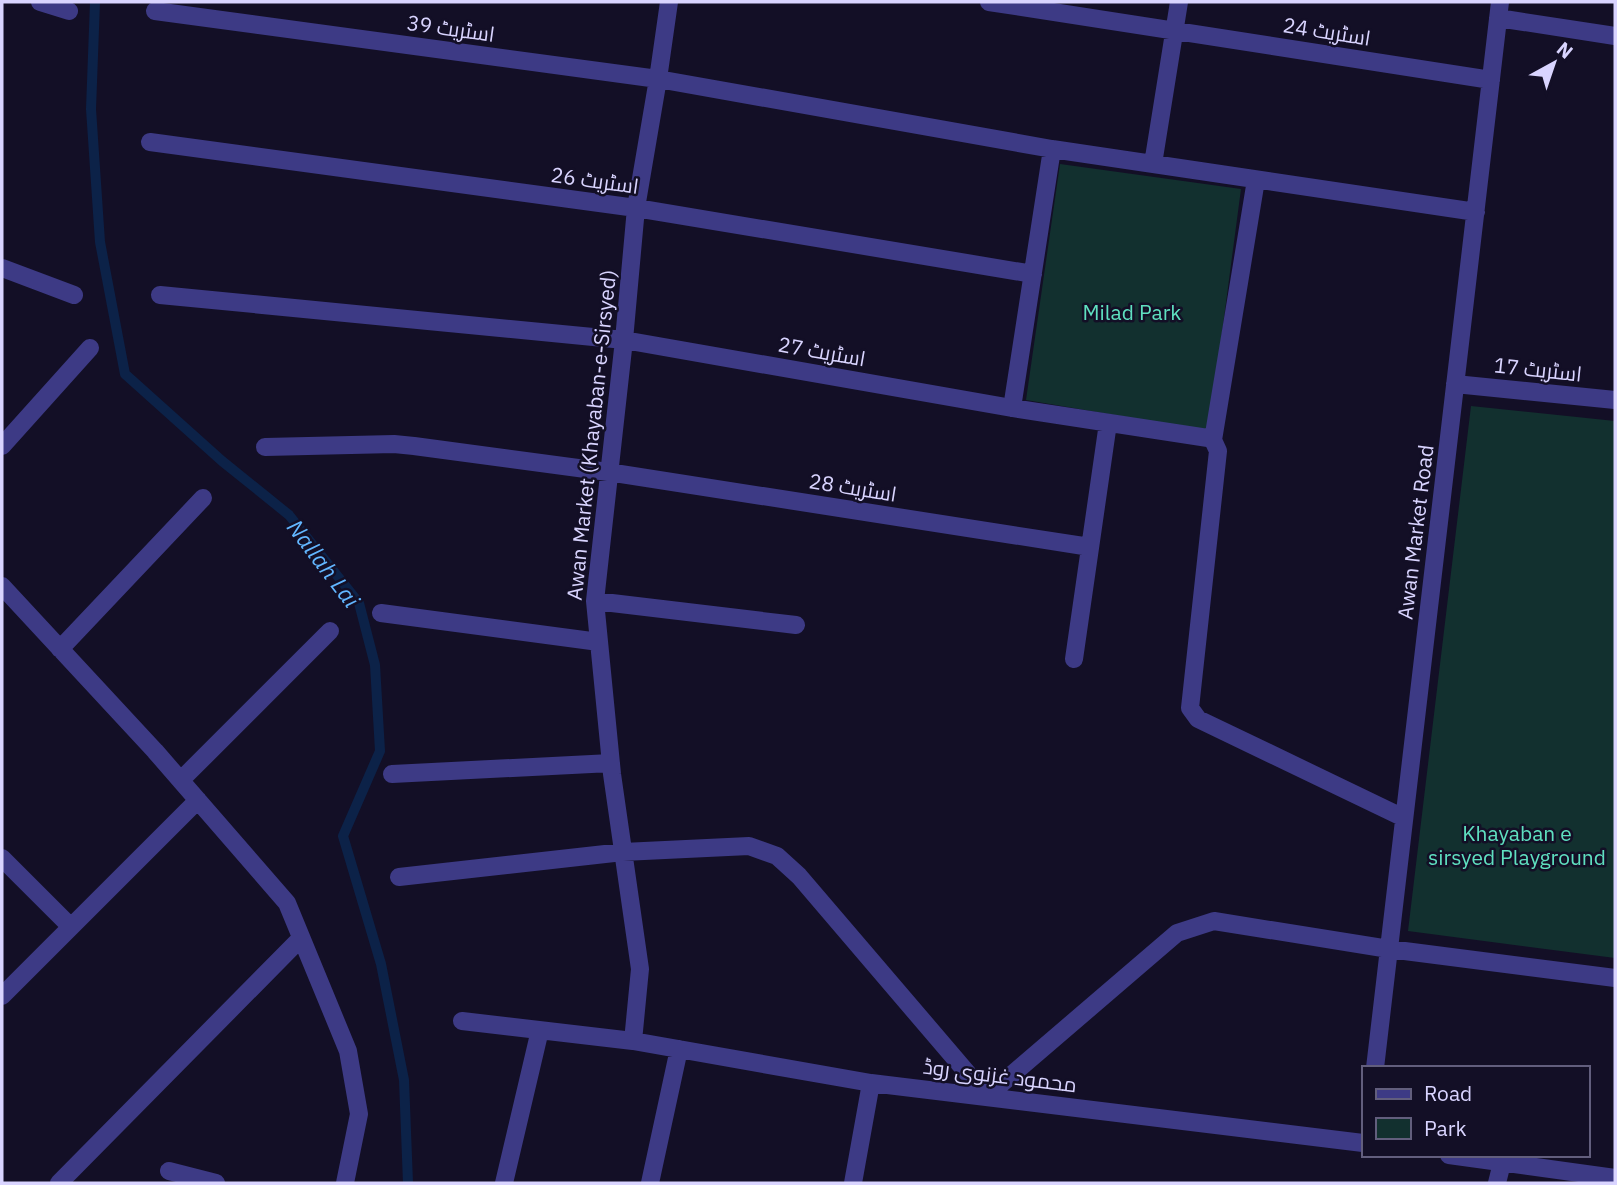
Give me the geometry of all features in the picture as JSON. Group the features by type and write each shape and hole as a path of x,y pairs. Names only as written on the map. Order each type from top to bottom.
{"street":[{"path":"40,2 69,11"},
{"name":"Awan Market (Khayaban-e-Sirsyed)","path":"633,1041 639,969 611,763 595,601 636,208 669,2"},
{"name":"اسٹریٹ 24","path":"989,2 1491,80"},
{"path":"1153,164 1179,2"},
{"path":"1499,10 1615,36"},
{"name":"Awan Market Road","path":"1375,1066 1499,10"},
{"name":"اسٹریٹ 39","path":"155,11 658,79 1052,149 1476,212"},
{"name":"اسٹریٹ 26","path":"150,142 636,208 1033,274"},
{"path":"1012,408 1052,149"},
{"path":"1256,180 1213,440 1218,451 1190,708 1198,719 1405,818"},
{"path":"2,268 74,295"},
{"name":"اسٹریٹ 27","path":"160,295 624,340 1213,440"},
{"path":"2,446 90,348"},
{"name":"اسٹریٹ 17","path":"1455,384 1615,400"},
{"path":"1074,659 1108,423"},
{"name":"اسٹریٹ 28","path":"265,447 394,444 414,446 608,472 1090,547"},
{"path":"60,649 203,498"},
{"path":"2,586 181,780 287,904 348,1051 359,1114 345,1183"},
{"path":"595,601 796,625"},
{"path":"381,613 599,642"},
{"path":"181,780 330,631"},
{"path":"392,774 611,763"},
{"path":"2,996 198,800"},
{"path":"399,877 623,852 749,846 778,856 799,876 987,1097 1177,933 1214,921 1389,949 1615,978"},
{"path":"2,858 71,927"},
{"path":"59,1183 301,938"},
{"name":"محمود غزنوی روڈ","path":"462,1021 633,1041 872,1083 1362,1143"},
{"path":"504,1183 540,1030"},
{"path":"650,1183 679,1049"},
{"path":"853,1183 872,1083"},
{"path":"1462,1157 1615,1178"},
{"path":"1497,1183 1502,1163"},
{"path":"169,1171 216,1183"}],"green space":[{"name":"Milad Park","path":"1060,164 1241,189 1209,431 1026,400"},
{"name":"Khayaban e sirsyed Playground","path":"1471,406 1615,421 1615,958 1408,931"}],"waterway":[{"name":"Nallah Lai","path":"95,2 91,109 100,242 125,374 222,461 289,515 359,603 375,665 380,751 343,836 381,964 404,1080 408,1183"}]}
